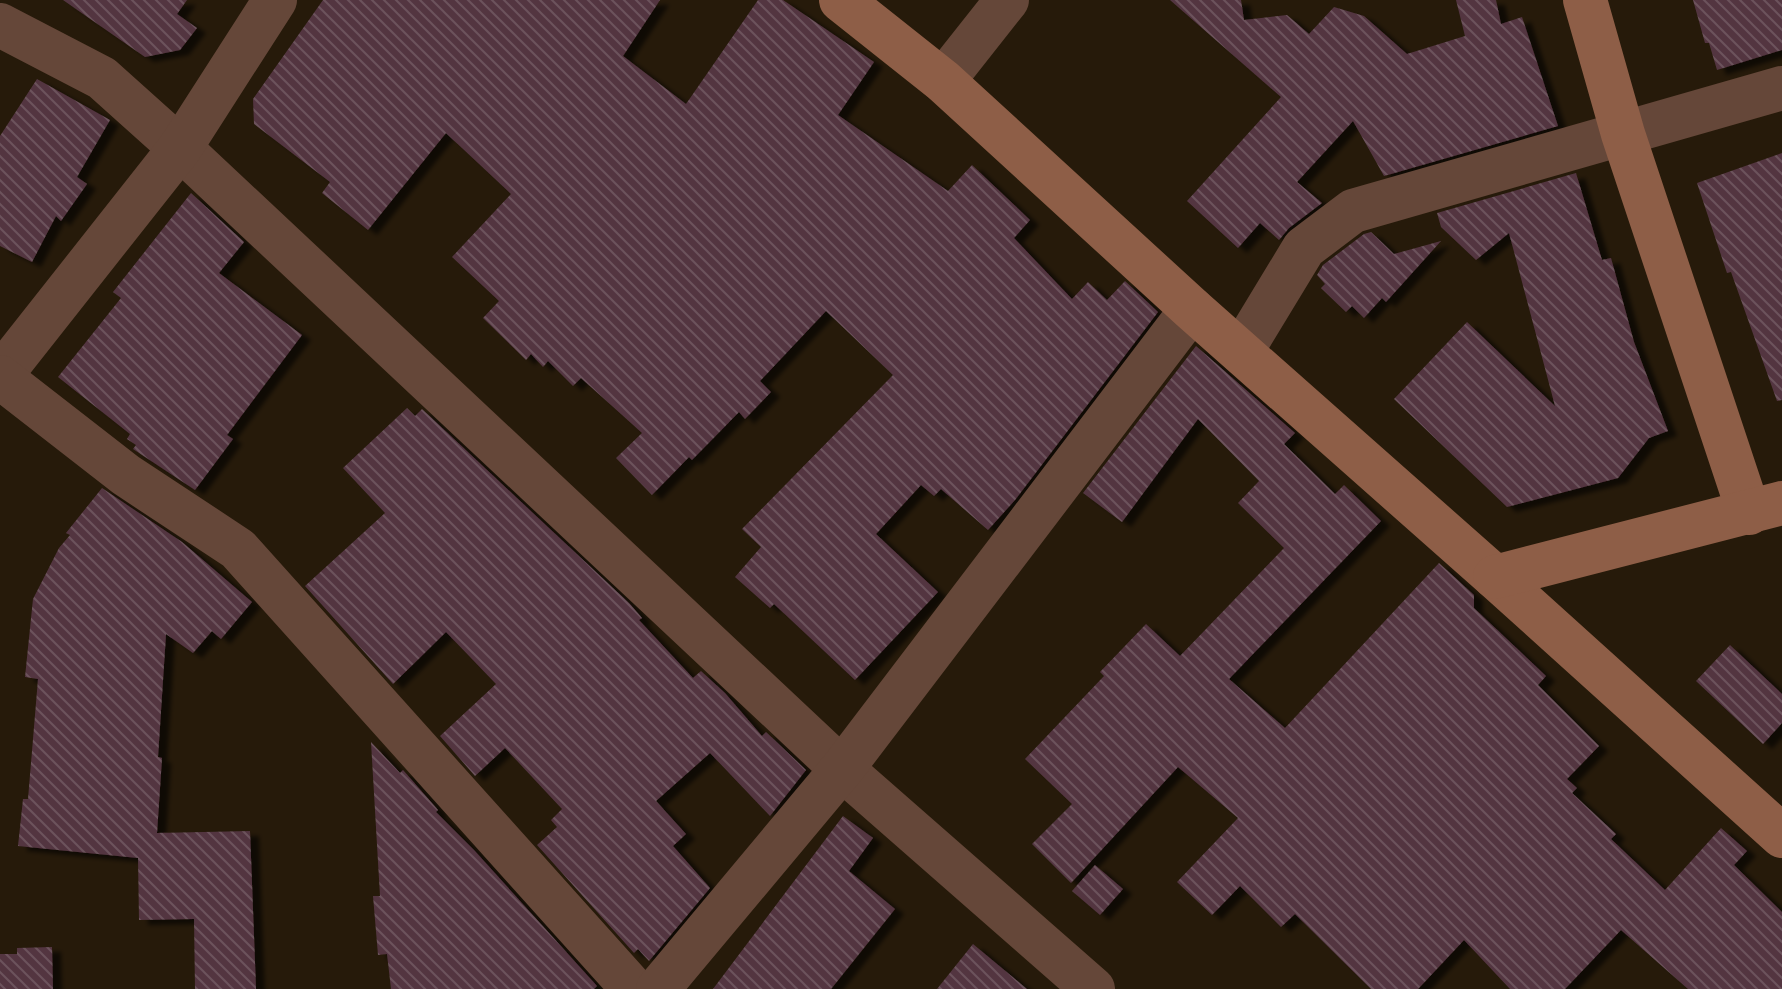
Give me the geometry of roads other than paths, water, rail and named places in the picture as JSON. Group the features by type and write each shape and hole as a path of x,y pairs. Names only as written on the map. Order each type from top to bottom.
{"street":[{"path":"275,0 180,148 0,376 126,475 238,549 633,989"},
{"path":"841,0 943,81 1192,309 1782,836"},
{"path":"943,81 1007,0"},
{"path":"1495,577 1766,508 1623,134 1585,0"},
{"path":"0,25 102,78 842,769 1093,989"},
{"path":"1241,352 1304,248 1353,211 1782,88"},
{"path":"658,989 842,769 1192,309"}]}
